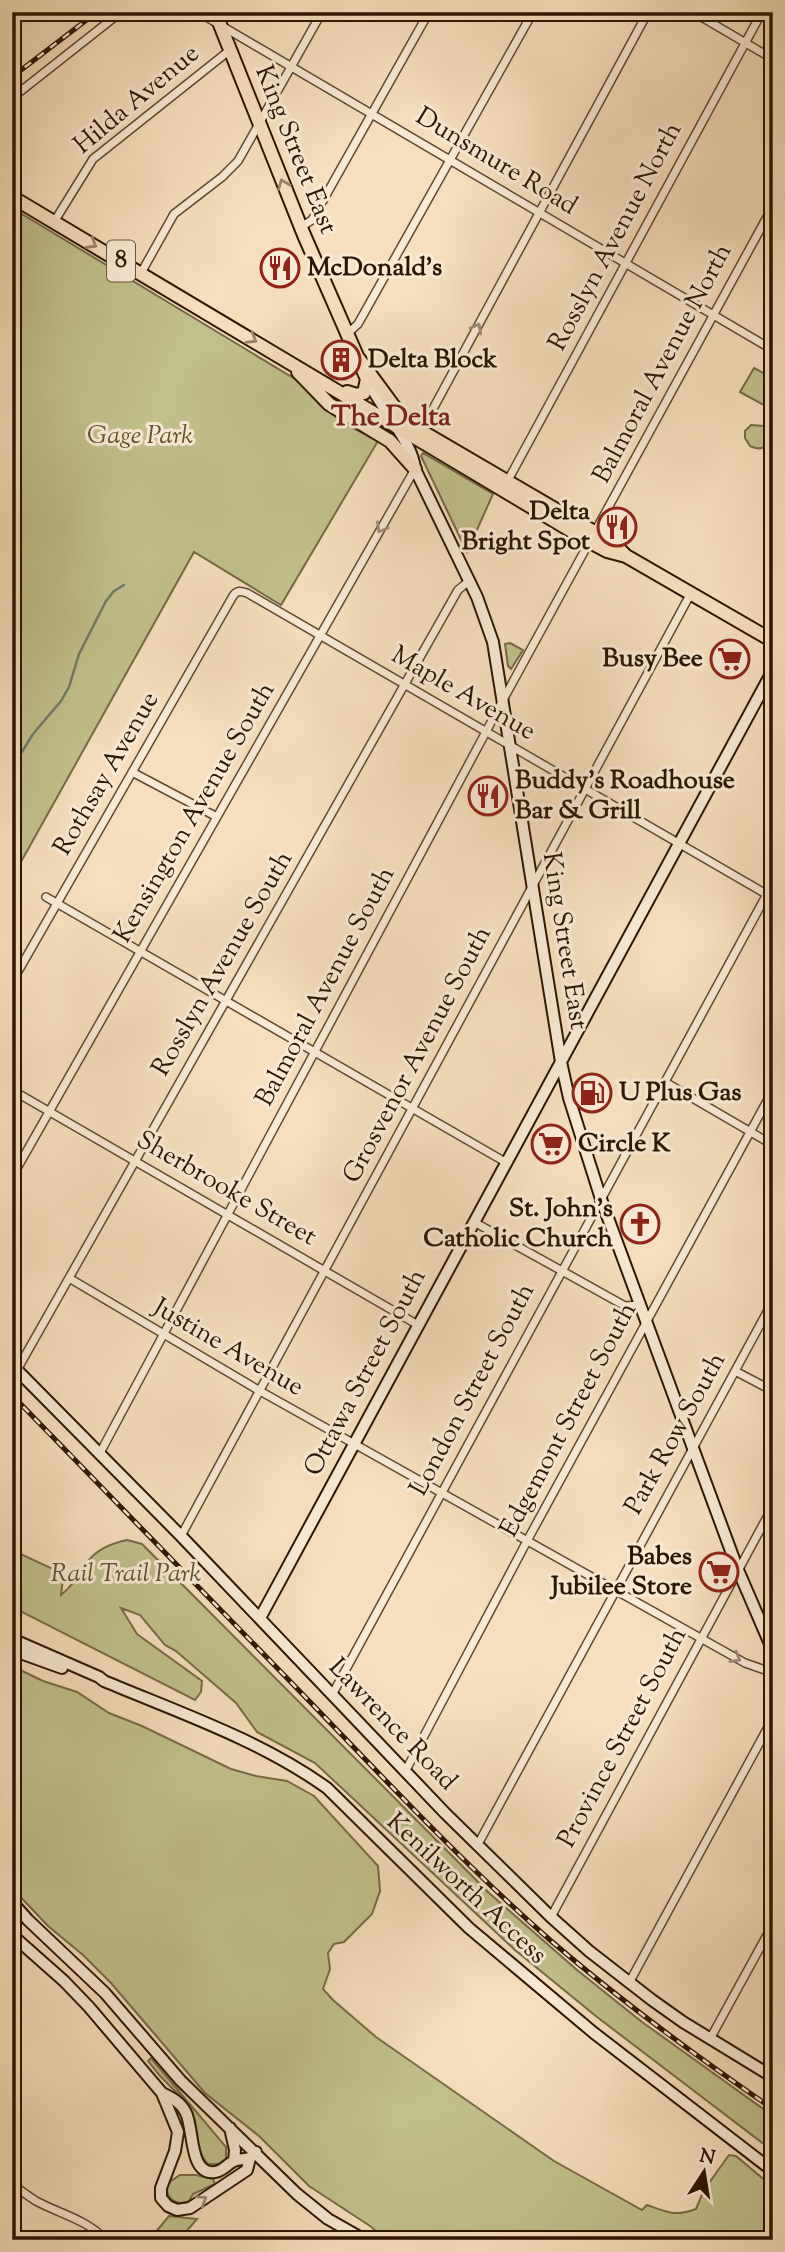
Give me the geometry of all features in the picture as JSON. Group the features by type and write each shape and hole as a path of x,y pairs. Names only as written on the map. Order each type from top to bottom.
{"main road":[{"name":"King Street East","path":"215,12 301,227 367,379 414,459 415,469 489,627 569,1098 601,1199 646,1322 738,1570 773,1651"},
{"name":"8","path":"12,197 397,427 592,537 613,543 626,556 773,641"},
{"path":"274,352 329,404 390,441 415,469"},
{"name":"8","path":"359,359 398,412 421,431 592,537"},
{"path":"324,383 360,395 366,391 367,379"},
{"name":"Ottawa Street South","path":"260,1618 773,670"},
{"name":"Lawrence Road","path":"15,1367 181,1536 477,1846 551,1917 629,1983 710,2039 773,2077"},
{"name":"Kenilworth Access","path":"12,1639 267,1750 317,1781 469,1928 594,2033 773,2171"},
{"name":"Kenilworth Access","path":"12,1650 98,1682 104,1681"},
{"path":"12,1902 105,1993 181,2081 230,2128 253,2155 328,2219 365,2240"},
{"path":"12,1935 89,2007 162,2093 176,2100 186,2113 195,2158 201,2167 208,2172 219,2172 234,2161 253,2155"},
{"path":"162,2093 178,2132 175,2151 161,2188 161,2198 168,2206 177,2210 190,2208 247,2170 253,2155"},
{"path":"230,2128 235,2150 234,2161"}],"street":[{"path":"12,98 121,12"},
{"name":"Dunsmure Road","path":"198,12 773,350"},
{"path":"141,273 174,214 233,169 322,12"},
{"path":"301,227 312,220 429,12"},
{"path":"347,334 358,324 533,12"},
{"path":"421,431 648,12"},
{"path":"693,12 773,59"},
{"name":"Rosslyn Avenue North","path":"507,482 762,12"},
{"name":"Hilda Avenue","path":"54,222 93,159 230,50"},
{"name":"Balmoral Avenue North","path":"592,537 773,206"},
{"name":"Kensington Avenue South","path":"12,1177 415,469"},
{"name":"Balmoral Avenue South","path":"100,1453 592,537"},
{"name":"Rosslyn Avenue South","path":"15,1367 69,1278 458,590 468,581"},
{"name":"Maple Avenue","path":"240,591 770,896"},
{"name":"Rothsay Avenue","path":"12,982 233,596 240,591"},
{"name":"Grosvenor Avenue South","path":"181,1536 691,593"},
{"path":"132,772 217,817"},
{"name":"London Street South","path":"332,1695 561,1271 770,896 773,883"},
{"path":"46,897 507,1163"},
{"path":"665,1083 773,1145"},
{"name":"Sherbrooke Street","path":"12,1090 418,1325"},
{"name":"Edgemont Street South","path":"406,1770 527,1541 773,1090"},
{"path":"474,1222 625,1306 640,1305"},
{"name":"Justine Avenue","path":"69,1278 260,1391 753,1668 765,1670 773,1667"},
{"name":"Park Row South","path":"477,1846 773,1301"},
{"path":"735,1371 773,1391"},
{"name":"Province Street South","path":"551,1917 773,1506"},
{"path":"629,1983 773,1718"},
{"path":"710,2039 773,1924"},
{"path":"12,2184 36,2201 77,2218 99,2232 106,2240"}],"green space":[{"name":"Gage Park","path":"12,208 300,382 321,406 347,425 378,441 281,605 194,552 12,878"},
{"path":"754,368 773,378 773,410 740,392"},
{"path":"751,425 764,426 771,433 765,447 750,446 745,438 745,431"},
{"path":"423,453 493,494 467,552 421,456"},
{"path":"510,643 523,650 511,669 508,666 505,644"},
{"name":"Rail Trail Park","path":"127,1540 142,1544 489,1893 577,1970 642,2022 773,2116 773,2151 597,2017 515,1950 315,1763 257,1732 236,1703 176,1651 165,1645 140,1615 121,1608 137,1634 202,1681 201,1692 195,1700 12,1607 12,1550 51,1568 63,1578 61,1595 97,1553"},
{"path":"12,1666 43,1681 77,1692 109,1713 231,1769 287,1781 314,1796 378,1866 380,1891 372,1914 344,1942 334,1944 328,1953 330,1969 323,1989 333,2000 376,2037 554,2161 642,2210 647,2205 677,2213 696,2209 704,2190 729,2155 736,2156 773,2187 773,2240 387,2240 309,2186 259,2136 205,2093 111,1983 48,1926 12,1888"},
{"path":"151,2058 226,2147 226,2159 220,2164 208,2164 204,2159 192,2111 148,2061"},
{"path":"180,2175 213,2179 215,2184 193,2194 189,2201 175,2202 169,2196 167,2188 168,2183"},
{"path":"169,2216 197,2219 179,2240 149,2240"}],"waterway":[{"path":"12,768 33,734 61,701 69,687 79,654 106,601 114,591 124,585"}],"railway":[{"path":"12,77 97,12"},
{"path":"12,1395 489,1884 604,1985 773,2109"}],"place":[{"name":"McDonald's","path":"280,268"},
{"name":"Delta Block","path":"341,360"},
{"name":"Delta Bright Spot","path":"617,527"},
{"name":"Busy Bee","path":"730,659"},
{"name":"Buddy's Roadhouse Bar & Grill","path":"488,796"},
{"name":"U Plus Gas","path":"592,1093"},
{"name":"Circle K","path":"551,1144"},
{"name":"St. John's Catholic Church","path":"640,1224"},
{"name":"Babes Jubilee Store","path":"719,1572"}],"district":[{"name":"The Delta","path":"391,418"}]}
